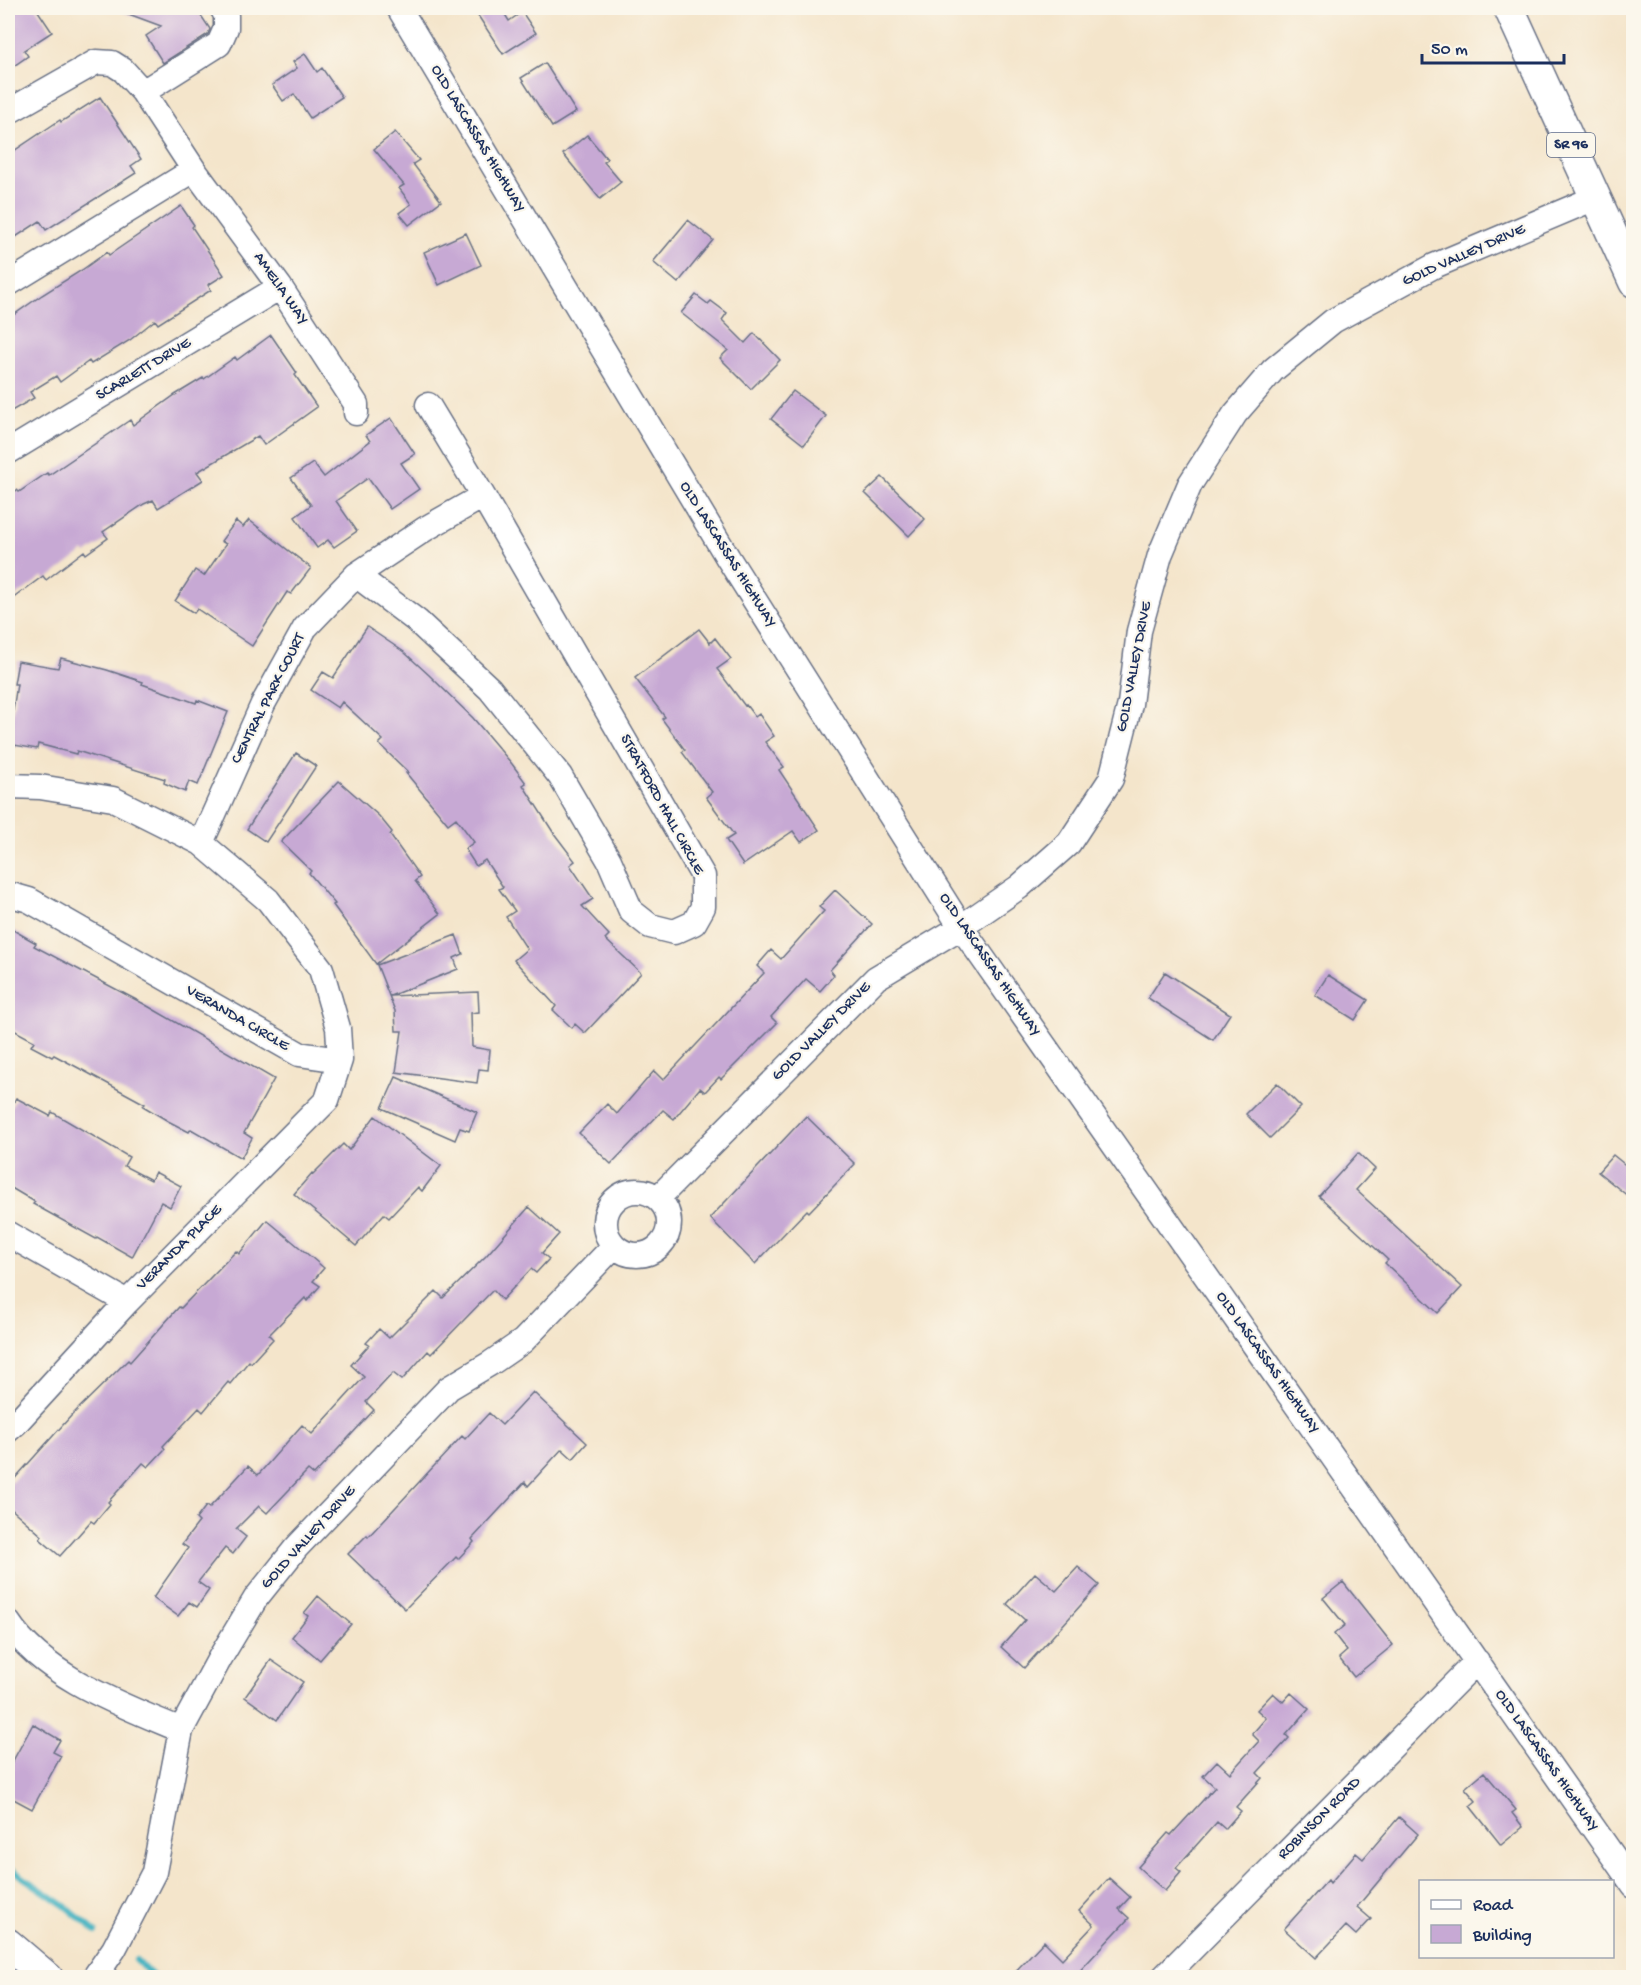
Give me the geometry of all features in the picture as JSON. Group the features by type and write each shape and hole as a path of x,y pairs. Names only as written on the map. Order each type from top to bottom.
{"main road":[{"name":"SR 96","path":"1509,8 1634,282"},
{"path":"8,1944 48,1977"}],"street":[{"path":"143,92 219,44 226,28 226,15 222,8"},
{"name":"OLD LASCASSAS HIGHWAY","path":"399,8 722,548 961,927 1634,1887"},
{"name":"AMELIA WAY","path":"8,112 96,62 112,63 123,70 143,92 194,171 280,287 356,404 356,413"},
{"path":"8,284 194,171"},
{"name":"GOLD VALLEY DRIVE","path":"658,1198 876,978 961,927 1019,886 1069,843 1111,779 1131,704 1138,630 1160,555 1190,484 1235,414 1273,370 1333,321 1434,266 1595,198"},
{"name":"SCARLETT DRIVE","path":"8,452 280,287"},
{"name":"STRATFORD HALL CIRCLE","path":"356,576 417,621 490,689 560,776 609,860 631,911 650,926 674,932 694,923 703,907 703,876 428,405"},
{"name":"CENTRAL PARK COURT","path":"201,843 263,704 305,628 356,576 425,528 483,496"},
{"path":"8,786 40,787 112,799 201,843 268,900 321,969 338,1028 340,1060"},
{"name":"VERANDA CIRCLE","path":"8,894 29,900 299,1054 340,1060"},
{"name":"VERANDA PLACE","path":"8,1430 127,1302 327,1100 340,1060"},
{"path":"636,1190 647,1192 658,1198 665,1206 669,1216 669,1228 660,1246 653,1252 642,1256 631,1256 614,1246 609,1241 604,1219 615,1199 636,1190"},
{"path":"8,1234 127,1302"},
{"name":"GOLD VALLEY DRIVE","path":"94,1977 114,1949 154,1872 181,1730 256,1598 296,1548 449,1388 523,1341 614,1246"},
{"path":"8,1622 18,1638 56,1670 121,1705 181,1730"},
{"name":"ROBINSON ROAD","path":"1163,1977 1477,1661"}],"building":[{"path":"8,8 36,8 52,32 24,50 28,56 8,70"},
{"path":"115,8 196,8 210,29 208,34 163,63 146,36 161,26"},
{"path":"473,8 501,8 509,21 522,12 536,33 503,54"},
{"path":"305,54 317,72 322,68 342,97 310,118 294,94 283,101 272,85 297,68 293,62"},
{"path":"545,63 576,112 552,127 521,78"},
{"path":"100,97 141,159 131,166 136,173 46,230 40,221 8,242 8,155 60,120 61,122"},
{"path":"395,132 419,160 413,164 441,201 409,225 399,213 411,204 399,188 404,185 374,149"},
{"path":"587,135 607,159 604,162 621,182 600,199 563,154"},
{"path":"181,206 224,275 208,285 211,290 158,324 155,320 130,340 91,364 89,361 60,382 56,376 30,392 34,398 8,413 8,319 107,252 109,255"},
{"path":"688,220 713,240 678,283 653,262"},
{"path":"466,233 481,265 439,285 424,252"},
{"path":"696,295 708,304 711,301 727,313 722,320 745,343 754,333 780,360 751,389 720,358 728,350 681,313"},
{"path":"271,335 317,407 264,445 258,436 197,472 203,480 158,508 153,500 144,504 103,532 108,538 86,554 84,551 46,580 43,576 8,602 8,497 47,473 49,475 130,420 133,425 235,357 237,360"},
{"path":"793,391 826,416 804,445 771,419"},
{"path":"391,418 415,454 401,463 419,489 390,509 368,478 336,501 357,531 334,547 328,540 317,548 295,517 311,505 291,478 313,463 324,477 370,441 366,435"},
{"path":"882,477 925,519 909,536 865,493"},
{"path":"249,520 311,568 291,594 287,592 252,646 197,609 194,613 175,601 195,570 204,576 226,544 221,541 236,521 243,527"},
{"path":"367,627 404,652 429,675 473,718 512,764 526,783 523,785 553,832 575,861 570,865 593,899 582,906 609,935 605,939 641,973 585,1033 575,1024 572,1028 553,1010 556,1006 514,960 527,949 506,917 515,911 499,889 503,887 485,860 476,866 465,849 474,842 456,818 448,824 406,773 408,772 379,744 383,740 342,702 338,708 311,690 323,672 333,678"},
{"path":"699,629 710,643 715,638 731,659 717,669 755,717 759,714 774,736 765,742 784,767 779,770 819,830 801,842 793,831 743,865 726,840 734,835 706,797 712,792 682,752 685,750 662,719 665,717 635,678"},
{"path":"61,658 107,670 196,703 197,700 228,712 198,785 189,781 185,792 164,783 165,779 77,751 76,754 38,744 37,749 8,744 18,661 58,668"},
{"path":"296,753 316,766 266,842 247,829"},
{"path":"339,781 379,816 392,832 390,835 420,877 415,881 440,914 376,964 333,905 335,904 309,873 311,871 281,842"},
{"path":"835,890 872,924 830,970 834,975 820,991 806,979 771,1017 777,1023 721,1079 719,1077 705,1092 700,1088 674,1119 663,1110 611,1164 579,1133 607,1104 617,1114 654,1071 663,1080 764,973 757,966 771,950 781,959 824,911 819,907"},
{"path":"8,927 36,943 34,946 144,1004 274,1079 244,1133 252,1138 241,1158 191,1129 189,1132 168,1121 143,1106 145,1104 88,1073 31,1046 34,1041 8,1027"},
{"path":"456,935 463,954 454,958 458,969 390,996 478,992 479,1012 471,1013 472,1047 490,1050 488,1070 479,1069 477,1083 396,1072 402,1031 396,1031 395,1011 377,965"},
{"path":"1165,972 1230,1014 1213,1040 1148,998"},
{"path":"1328,975 1368,1000 1355,1020 1315,995"},
{"path":"396,1077 477,1112 469,1131 460,1128 455,1140 382,1108"},
{"path":"1277,1083 1301,1107 1270,1138 1246,1114"},
{"path":"16,1098 50,1116 52,1112 129,1157 124,1166 151,1180 155,1172 181,1186 170,1207 161,1202 132,1257 33,1204 35,1202 8,1186 8,1113"},
{"path":"375,1116 441,1166 422,1191 418,1187 389,1218 384,1214 356,1246 294,1194 312,1173 343,1144 349,1150"},
{"path":"806,1116 855,1164 755,1264 710,1218"},
{"path":"1358,1153 1375,1169 1356,1190 1462,1287 1438,1313 1385,1263 1388,1260 1319,1196"},
{"path":"1613,1155 1634,1172 1634,1201 1598,1172"},
{"path":"529,1207 559,1234 542,1253 549,1259 536,1273 531,1269 502,1300 493,1290 431,1354 428,1351 402,1380 393,1373 366,1402 374,1410 314,1475 308,1470 267,1513 259,1506 236,1529 246,1537 233,1554 225,1548 198,1582 209,1590 197,1607 189,1602 178,1616 153,1598 188,1548 182,1544 199,1522 196,1519 206,1506 209,1508 248,1466 258,1475 302,1425 312,1434 364,1377 351,1365 369,1345 366,1343 379,1329 389,1338 436,1291 443,1298 486,1256"},
{"path":"267,1220 324,1268 313,1281 320,1286 307,1301 305,1298 269,1335 273,1339 251,1363 249,1361 230,1384 228,1382 203,1412 199,1408 163,1446 165,1449 148,1467 143,1463 108,1502 110,1504 94,1523 91,1521 60,1556 40,1539 42,1536 8,1506 8,1486 71,1416 128,1360 130,1362 179,1307 181,1308 236,1251 239,1254"},
{"path":"533,1392 587,1443 573,1459 562,1449 528,1486 525,1482 472,1539 474,1542 458,1559 456,1557 405,1609 348,1554 367,1535 368,1537 462,1436 465,1439 489,1413 502,1425"},
{"path":"1078,1567 1099,1585 1024,1668 1001,1647 1025,1620 1007,1604 1035,1573 1056,1591"},
{"path":"1343,1582 1393,1645 1354,1677 1339,1658 1347,1651 1334,1634 1345,1625 1323,1598"},
{"path":"318,1596 351,1624 320,1660 292,1637 308,1616 304,1613"},
{"path":"271,1660 303,1682 277,1720 245,1697"},
{"path":"1273,1693 1283,1702 1291,1693 1309,1709 1286,1735 1289,1738 1257,1773 1262,1778 1236,1807 1241,1811 1225,1829 1217,1822 1176,1868 1181,1872 1165,1891 1138,1867 1168,1833 1171,1835 1215,1787 1203,1776 1217,1761 1230,1773 1259,1741 1252,1734 1266,1718 1257,1710"},
{"path":"33,1724 60,1740 53,1752 61,1756 32,1809 8,1796 8,1770"},
{"path":"1484,1772 1516,1810 1512,1813 1523,1827 1501,1845 1470,1806 1476,1801 1465,1788"},
{"path":"1399,1817 1418,1834 1357,1907 1371,1919 1356,1935 1346,1926 1316,1958 1284,1929 1356,1853 1363,1859"},
{"path":"1109,1878 1130,1897 1119,1909 1129,1918 1074,1977 1010,1977 1044,1941 1062,1959 1094,1925 1079,1911"}],"waterway":[{"path":"8,1867 65,1906 96,1932"},
{"path":"136,1960 155,1978"}]}
